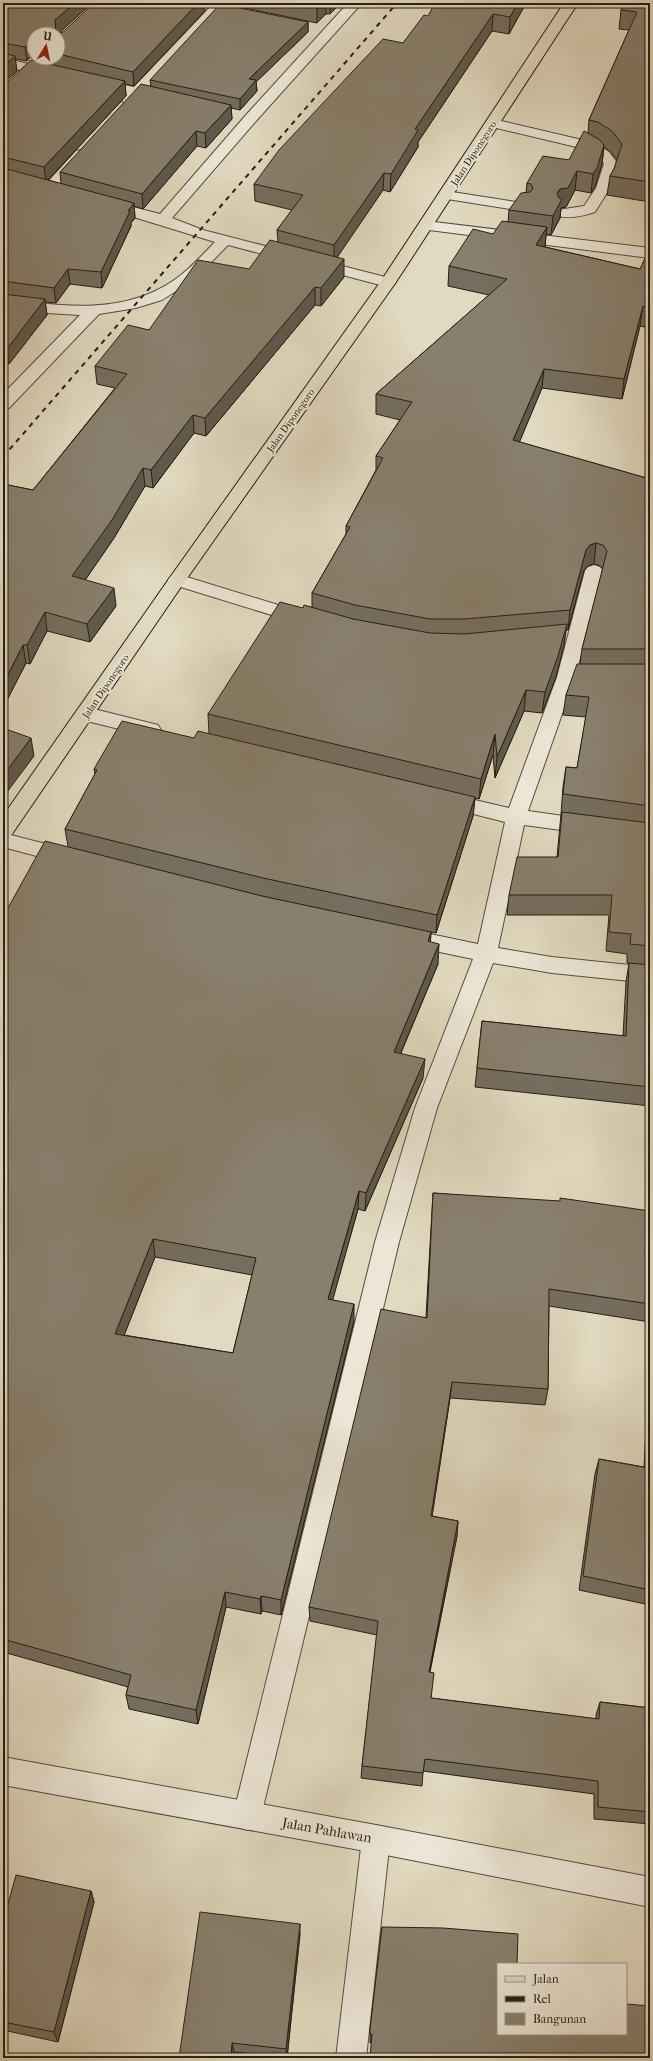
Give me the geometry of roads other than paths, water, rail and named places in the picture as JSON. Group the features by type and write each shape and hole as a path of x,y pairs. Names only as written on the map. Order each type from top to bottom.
{"main road":[{"name":"Jalan Diponegoro","path":"3,832 86,714 177,580 388,282 571,3"}],"street":[{"path":"163,220 251,118 355,3"},
{"path":"202,5 232,11"},
{"path":"121,109 217,8"},
{"path":"314,28 329,32"},
{"path":"3,62 68,77"},
{"path":"19,78 31,66"},
{"path":"83,80 175,101"},
{"path":"236,114 251,118"},
{"path":"493,123 590,146 604,155 611,164 603,188 590,209 575,214 563,213"},
{"path":"49,188 90,143"},
{"path":"34,185 64,193"},
{"path":"446,195 523,207"},
{"path":"94,201 163,220 198,233 388,282"},
{"path":"426,226 650,253"},
{"path":"3,302 36,309 68,312 94,310 136,303 175,287 193,273 225,240"},
{"path":"3,404 94,310"},
{"path":"247,1816 386,1242 426,1108 486,954 516,817 574,677 577,636 594,570"},
{"path":"177,580 322,624"},
{"path":"556,638 577,636"},
{"path":"86,714 170,734"},
{"path":"424,795 516,817 650,835"},
{"path":"3,840 87,861"},
{"path":"391,934 486,954 552,965 650,976"},
{"name":"Jalan Pahlawan","path":"3,1771 376,1839 650,1892"},
{"path":"351,2058 376,1839"}],"railway":[{"path":"3,457 397,3"}]}
